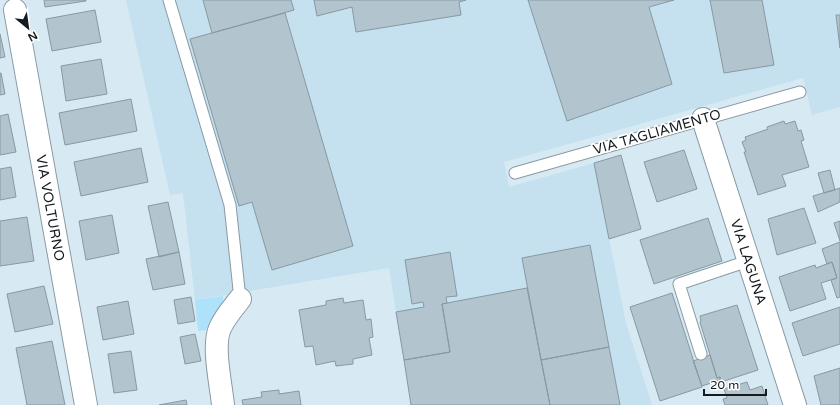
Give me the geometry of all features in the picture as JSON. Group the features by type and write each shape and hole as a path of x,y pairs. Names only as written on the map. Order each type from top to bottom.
{"street":[{"name":"VIA VOLTURNO","path":"16,10 86,405"},
{"name":"VIA LAGUNA","path":"703,119 795,405"},
{"path":"223,405 218,356 218,335 224,320 240,299"}],"lane":[{"path":"170,0 230,205 240,299"},
{"name":"VIA TAGLIAMENTO","path":"515,172 800,92"},
{"path":"700,354 679,284 748,261"}],"shaded area":[{"path":"126,0 840,0 840,107 812,115 803,78 504,162 509,187 594,163 626,323 652,405 411,405 389,268 195,300 183,193 170,195"},
{"path":"223,296 223,301 206,330 198,331 195,300"}],"building":[{"path":"44,0 86,0 86,1 45,7"},
{"path":"203,0 291,0 294,10 212,33"},
{"path":"314,0 466,0 459,2 461,15 356,32 352,7 317,16"},
{"path":"528,0 674,0 649,7 672,84 567,121"},
{"path":"710,0 762,0 774,65 724,73"},
{"path":"95,10 101,42 52,51 46,19"},
{"path":"285,13 353,246 272,270 252,202 239,206 190,39"},
{"path":"836,15 840,15 840,48"},
{"path":"0,34 5,57 0,58"},
{"path":"101,59 107,94 66,101 61,66"},
{"path":"0,73 5,94 0,95"},
{"path":"131,99 137,131 65,145 59,113"},
{"path":"8,114 16,152 0,155 0,116"},
{"path":"784,121 785,124 795,121 798,131 801,130 804,140 801,141 809,167 782,175 786,186 758,195 742,142 746,140 745,137 768,129 767,127"},
{"path":"141,148 148,182 81,196 74,162"},
{"path":"684,150 697,189 657,202 644,162"},
{"path":"621,155 641,229 609,239 594,163"},
{"path":"11,167 16,197 0,200 0,169"},
{"path":"830,170 835,190 824,193 818,173"},
{"path":"840,188 840,202 818,212 813,196"},
{"path":"168,202 179,252 159,257 148,206"},
{"path":"804,208 816,243 777,255 768,219"},
{"path":"112,215 119,253 86,260 79,221"},
{"path":"27,217 34,261 0,266 0,221"},
{"path":"708,218 722,261 654,284 640,240"},
{"path":"840,221 840,241 834,223"},
{"path":"840,242 840,297 837,298 831,280 837,278 832,262 827,264 822,249"},
{"path":"590,245 609,347 541,360 522,258"},
{"path":"179,252 185,284 153,290 146,259"},
{"path":"450,252 457,296 446,297 447,303 442,304 450,352 404,360 396,312 424,307 423,302 412,304 405,260"},
{"path":"832,262 837,278 821,283 826,299 790,311 779,277 815,265 816,268"},
{"path":"44,286 53,324 15,332 7,294"},
{"path":"527,288 550,405 411,405 404,360 450,352 442,304"},
{"path":"672,293 702,387 660,401 630,307"},
{"path":"191,297 195,321 178,324 174,300"},
{"path":"343,298 344,303 363,300 366,320 371,319 373,337 369,338 372,355 353,359 353,364 336,366 335,361 316,365 313,346 305,347 299,310 326,305 326,301"},
{"path":"128,301 134,334 103,340 97,307"},
{"path":"737,305 758,370 721,382 720,377 717,378 700,322 700,316"},
{"path":"840,307 840,344 803,356 792,323"},
{"path":"195,334 201,361 185,364 180,337"},
{"path":"52,341 65,405 27,405 16,348"},
{"path":"609,347 620,405 550,405 541,360"},
{"path":"131,351 137,390 114,393 108,354"},
{"path":"710,355 717,378 720,377 720,380 702,386 693,361"},
{"path":"840,368 840,405 821,405 814,376"},
{"path":"747,382 750,390 762,386 768,405 725,405 723,399 727,398 724,389"},
{"path":"279,390 279,394 299,391 301,405 243,405 242,400 262,397 261,392"},
{"path":"186,400 187,405 159,405"}]}
